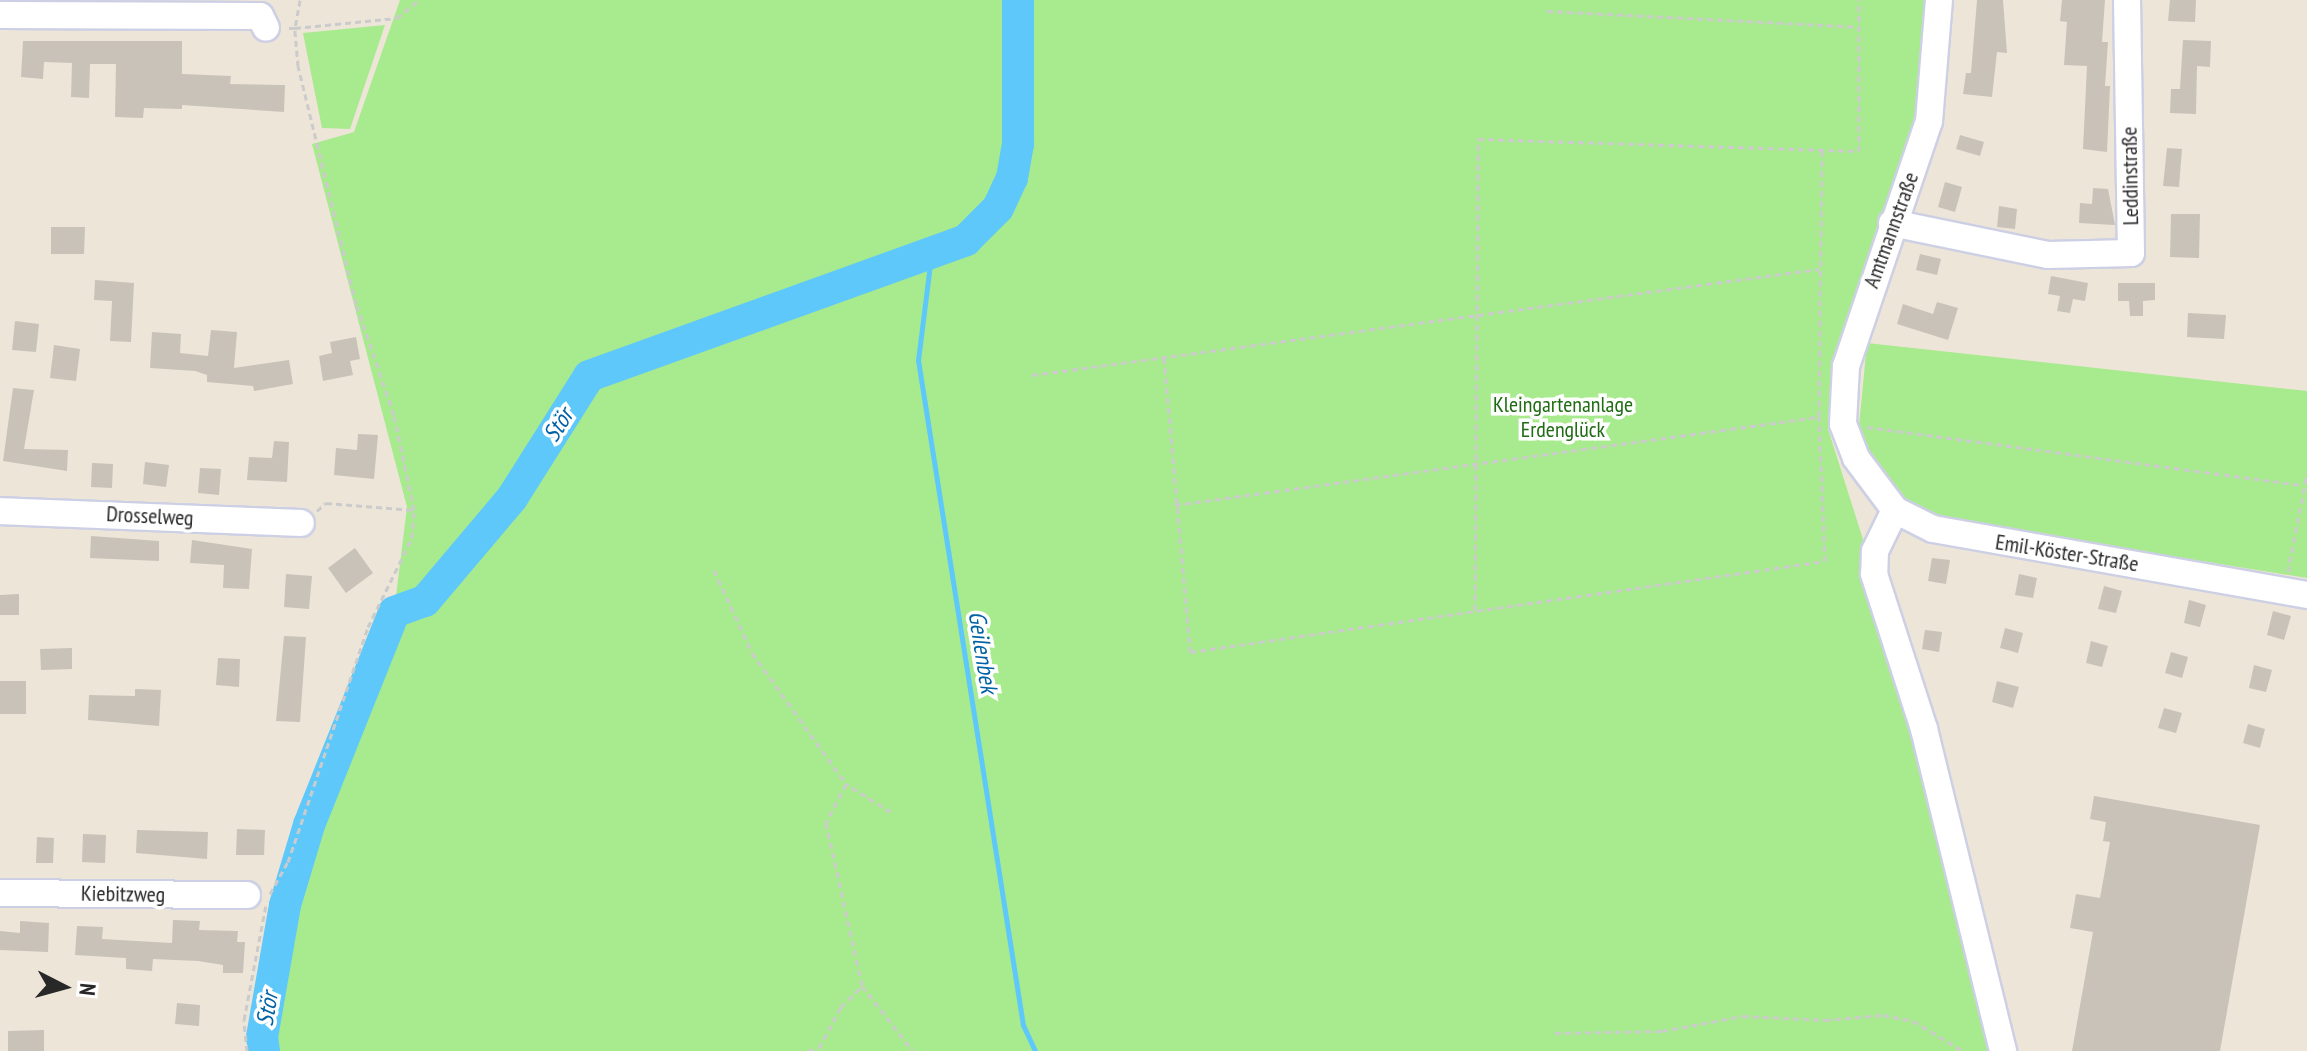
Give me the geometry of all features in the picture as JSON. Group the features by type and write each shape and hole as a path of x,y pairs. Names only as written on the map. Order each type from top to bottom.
{"street":[{"name":"Amtmannstraße","path":"1856,458 1831,420 1892,223 1929,121 1939,0"},
{"name":"Leddinstraße","path":"1892,223 2048,255 2131,253 2127,0"},
{"path":"0,15 260,16 266,28"},
{"name":"Emil-Köster-Straße","path":"1856,458 1895,510 1933,529 2296,593"},
{"path":"1895,510 1875,551 1874,574 1924,729 2003,1051"},
{"name":"Drosselweg","path":"0,511 301,523"},
{"name":"Kiebitzweg","path":"0,893 247,895"}],"path":[{"path":"247,1051 244,1020 268,897 288,862 368,627 412,538 414,510 394,415 356,304 298,66 295,28 300,0"},
{"path":"266,28 397,18 419,0"},
{"path":"1475,610 1473,464 1478,139 1859,151 1859,0"},
{"path":"1547,11 1858,27"},
{"path":"1164,358 1190,652 1825,561 1831,420 1819,269 1822,150"},
{"path":"1032,375 1819,269"},
{"path":"1175,505 1831,420 2302,485"},
{"path":"2296,593 2302,485 2307,473"},
{"path":"301,523 326,503 414,510"},
{"path":"714,570 752,653 846,784 891,812"},
{"path":"846,784 826,823 862,986 913,1051"},
{"path":"808,1051 819,1048 841,1007 862,986"},
{"path":"1555,1033 1662,1031 1743,1016 1825,1020 1883,1015 1913,1021 1963,1051"}],"green space":[{"name":"Kleingartenanlage Erdenglück","path":"400,0 1930,0 1929,77 1836,363 1828,429 1874,574 2003,1051 264,1051 262,1037 285,905 309,825 394,612 407,507 312,144 354,132"},
{"path":"385,25 350,129 322,128 303,33"},
{"path":"1867,343 2307,391 2307,578 1941,519 1903,497 1870,452 1859,426"}],"building":[{"path":"1977,0 2003,0 2007,53 1997,52 1992,97 1963,94 1966,73 1971,73"},
{"path":"2062,0 2105,0 2102,42 2108,42 2105,86 2110,86 2107,152 2083,149 2087,66 2064,65 2067,22 2060,21"},
{"path":"2170,0 2196,0 2195,22 2168,21"},
{"path":"2183,40 2211,41 2210,67 2197,66 2196,114 2170,113 2171,89 2180,89"},
{"path":"23,41 182,41 182,74 231,76 230,84 285,85 284,112 182,105 182,109 144,108 143,118 115,117 116,64 90,64 89,98 71,97 72,63 44,62 43,79 21,77"},
{"path":"1960,135 1984,142 1980,156 1956,149"},
{"path":"2167,148 2182,149 2179,187 2163,186"},
{"path":"1945,182 1962,187 1955,212 1938,207"},
{"path":"2093,188 2108,189 2115,225 2079,223 2080,203 2092,204"},
{"path":"1999,206 2017,209 2015,229 1997,227"},
{"path":"2171,214 2200,214 2199,258 2170,257"},
{"path":"51,227 85,227 84,254 51,254"},
{"path":"1920,254 1941,259 1937,275 1916,270"},
{"path":"2051,276 2088,283 2085,301 2073,299 2070,313 2057,311 2060,296 2048,294"},
{"path":"95,280 134,283 131,342 110,341 112,301 94,300"},
{"path":"2118,283 2155,283 2155,300 2143,301 2143,316 2130,316 2129,301 2118,301"},
{"path":"1937,302 1958,308 1948,340 1897,324 1903,304 1933,314"},
{"path":"2188,313 2226,315 2224,339 2187,337"},
{"path":"15,321 39,324 36,352 12,350"},
{"path":"211,330 237,332 234,368 289,360 293,384 254,391 253,386 207,382 207,375 195,371 150,368 152,332 181,334 180,353 208,356"},
{"path":"356,337 360,359 350,361 353,375 323,381 319,356 332,353 330,342"},
{"path":"54,345 80,349 76,381 50,378"},
{"path":"13,388 34,390 24,449 68,450 67,471 3,461"},
{"path":"358,434 378,435 374,479 334,475 336,448 357,450"},
{"path":"274,441 289,442 287,482 247,480 249,457 272,458"},
{"path":"145,462 169,465 166,487 143,484"},
{"path":"92,463 113,464 112,488 91,487"},
{"path":"200,468 221,469 219,495 198,493"},
{"path":"91,536 159,541 159,561 90,558"},
{"path":"192,540 252,549 249,589 223,588 224,565 190,563"},
{"path":"355,548 373,573 346,593 328,568"},
{"path":"1932,558 1950,560 1946,584 1928,581"},
{"path":"286,574 312,576 309,609 284,607"},
{"path":"2019,574 2037,578 2033,598 2015,595"},
{"path":"2104,586 2122,591 2116,613 2098,609"},
{"path":"19,594 19,615 0,615 0,595"},
{"path":"2189,600 2206,605 2200,627 2184,623"},
{"path":"2273,611 2291,616 2284,640 2267,635"},
{"path":"2005,628 2023,633 2018,653 2000,648"},
{"path":"1925,630 1942,632 1939,652 1922,649"},
{"path":"284,636 306,637 300,722 276,721"},
{"path":"2091,641 2108,646 2102,667 2086,663"},
{"path":"72,648 72,669 41,670 40,649"},
{"path":"2171,652 2188,657 2182,678 2165,673"},
{"path":"218,658 240,659 239,687 216,685"},
{"path":"2254,665 2272,670 2266,692 2249,688"},
{"path":"0,681 26,681 26,714 0,714"},
{"path":"1997,681 2019,687 2013,708 1992,702"},
{"path":"135,689 161,690 159,726 88,720 89,695 135,696"},
{"path":"2164,708 2182,713 2176,733 2158,728"},
{"path":"2248,724 2265,729 2260,748 2243,743"},
{"path":"2094,796 2260,825 2220,1051 2072,1051 2093,932 2070,928 2076,894 2100,898 2110,842 2103,841 2106,822 2090,819"},
{"path":"237,829 265,830 264,855 236,855"},
{"path":"137,830 208,832 207,859 136,853"},
{"path":"83,834 106,835 105,863 82,862"},
{"path":"37,837 54,838 53,863 36,863"},
{"path":"173,920 200,921 199,930 238,931 237,942 245,942 243,973 223,973 223,965 198,961 153,959 152,971 126,969 126,958 75,955 77,926 103,927 102,939 172,943"},
{"path":"20,921 49,923 48,952 0,950 0,931 20,933"},
{"path":"177,1003 200,1005 199,1026 175,1024"},
{"path":"44,1030 44,1051 8,1051 8,1031"}],"waterway":[{"name":"Stör","path":"264,1051 262,1037 285,905 309,825 394,612 425,601 512,498 589,376 966,240 998,208 1012,178 1018,144 1018,0"},
{"name":"Geilenbek","path":"931,256 918,360 1023,1025 1035,1051"}]}
